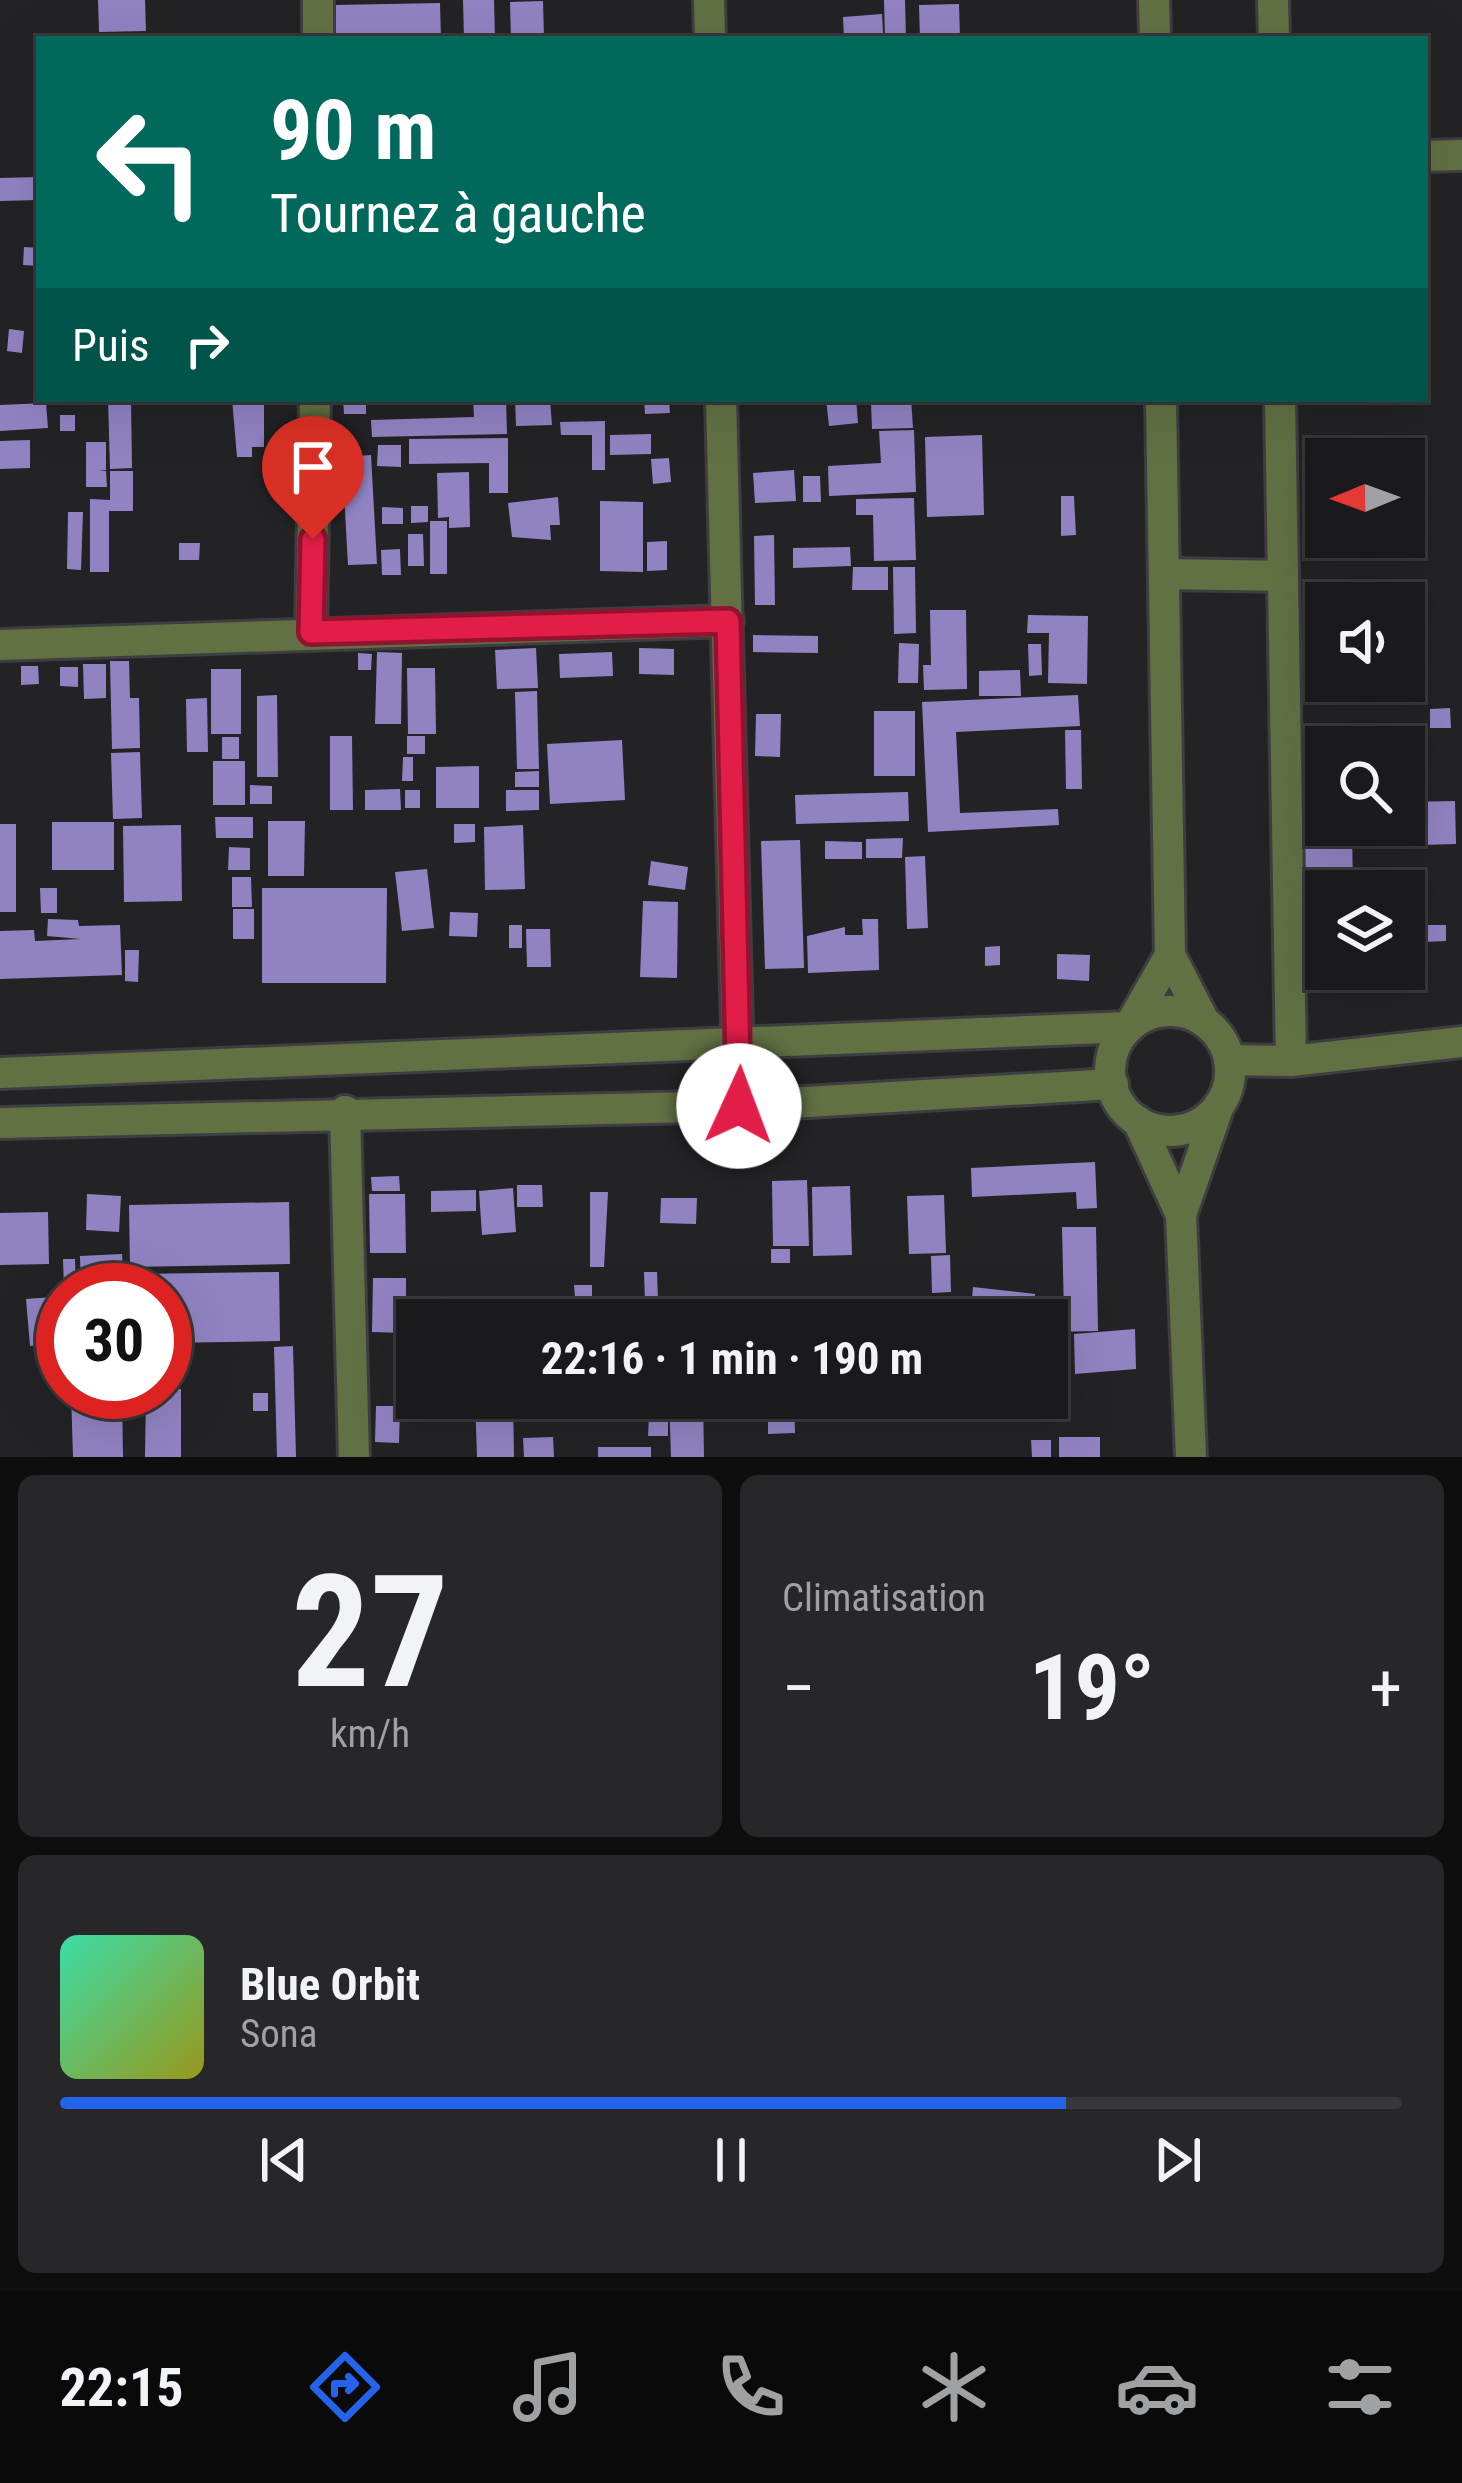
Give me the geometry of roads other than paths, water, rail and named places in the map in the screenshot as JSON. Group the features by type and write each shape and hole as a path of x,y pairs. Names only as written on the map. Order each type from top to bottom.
{"street":[{"path":"318,0 318,36"},
{"path":"709,0 710,36"},
{"path":"1154,0 1154,36"},
{"path":"1273,0 1274,36"},
{"path":"1428,156 1462,155"},
{"path":"311,632 315,402"},
{"path":"721,402 739,1106"},
{"path":"1161,402 1170,956 1229,1060 1227,1091 1181,1215 1191,1457"},
{"path":"1280,402 1270,575 1291,1061"},
{"path":"1164,574 1270,575"},
{"path":"0,646 728,621"},
{"path":"1170,956 1107,1063 1113,1084 1124,1109 1138,1121 1173,1131 1207,1118 1220,1105"},
{"path":"0,1073 1130,1027 1166,1011 1204,1021"},
{"path":"1229,1060 1291,1061 1462,1042"},
{"path":"0,1123 345,1111 739,1106 1113,1084"},
{"path":"345,1111 354,1457"},
{"path":"1138,1121 1181,1215"}]}
